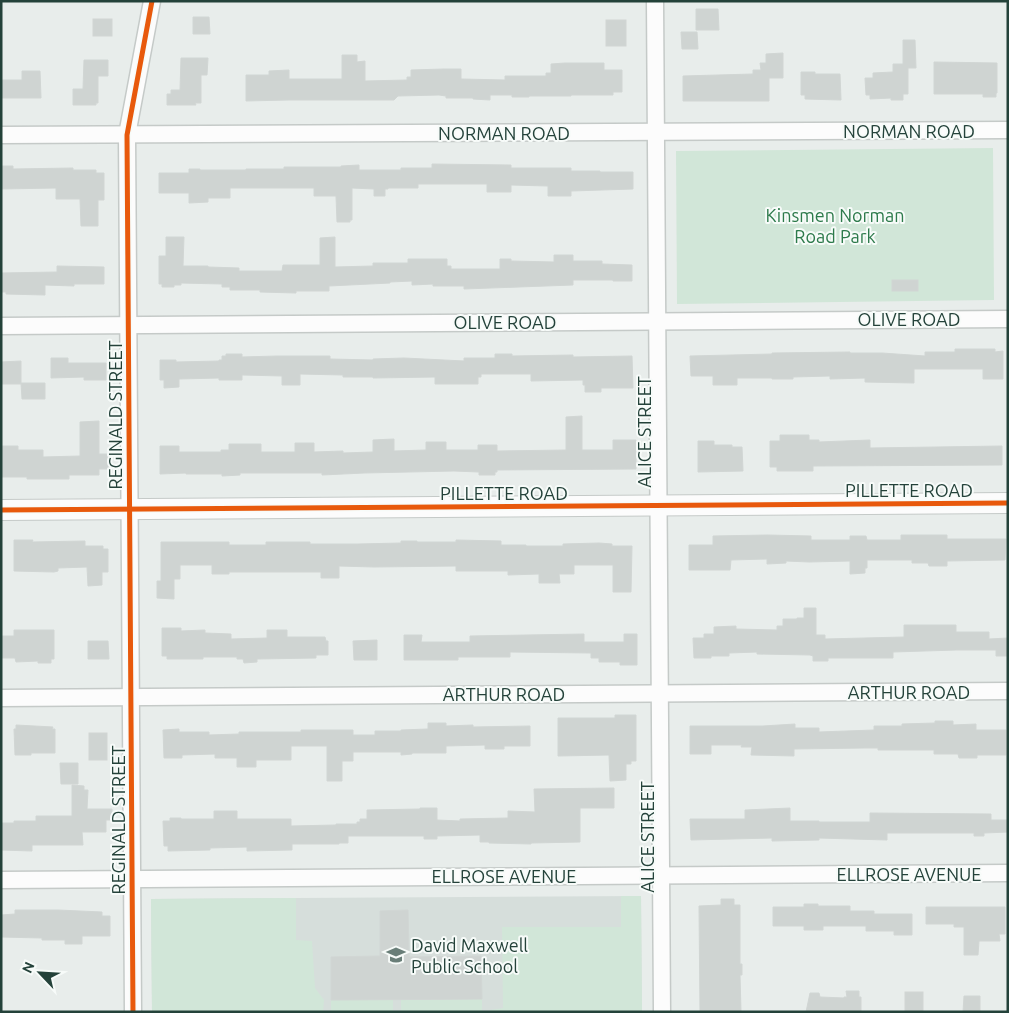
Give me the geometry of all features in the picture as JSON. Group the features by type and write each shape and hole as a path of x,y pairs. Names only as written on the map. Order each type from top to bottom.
{"street":[{"name":"REGINALD STREET","path":"133,1012 127,135 152,1"},
{"name":"ALICE STREET","path":"655,1 662,1012"},
{"name":"NORMAN ROAD","path":"1,136 1008,130"},
{"name":"OLIVE ROAD","path":"1,326 1008,319"},
{"name":"PILLETTE ROAD","path":"1,510 1008,503"},
{"name":"ARTHUR ROAD","path":"1,698 1008,691"},
{"name":"ELLROSE AVENUE","path":"1,880 1008,873"}],"shaded area":[{"name":"David Maxwell Public School","path":"641,896 642,1012 152,1012 151,899"}],"green space":[{"name":"Kinsmen Norman Road Park","path":"993,148 994,300 677,304 676,151"},
{"path":"621,896 641,896 642,1012 490,1012 490,1010 503,1008 502,927 621,927"},
{"path":"296,898 296,940 312,941 315,988 324,1000 323,1012 152,1012 151,899"},
{"path":"482,999 482,1012 401,1012 401,1000"},
{"path":"331,1000 393,1000 393,1012 331,1012"}],"building":[{"path":"696,9 718,9 719,30 696,30"},
{"path":"193,17 209,17 210,34 193,34"},
{"path":"93,19 112,19 112,36 93,36"},
{"path":"606,20 626,20 626,46 606,46"},
{"path":"681,32 697,32 698,49 682,49"},
{"path":"903,40 915,40 916,68 908,68 908,94 903,94 903,100 891,100 891,98 870,99 870,95 866,95 865,78 873,78 873,73 893,72 893,64 903,64"},
{"path":"783,53 783,78 769,78 769,101 683,101 683,76 753,74 753,70 761,70 760,63 766,63 766,54"},
{"path":"342,55 357,55 357,62 365,61 365,81 407,80 407,77 411,77 411,70 444,69 461,69 461,79 505,80 505,76 546,76 546,73 551,73 551,64 604,63 604,70 622,70 622,92 613,92 613,95 529,97 490,95 490,100 446,98 446,96 439,95 398,96 394,100 246,101 246,75 269,75 269,71 289,70 289,79 342,79"},
{"path":"181,58 208,58 207,75 201,75 201,103 195,103 196,105 167,105 167,94 171,94 171,90 180,90"},
{"path":"84,60 108,60 108,76 98,76 98,103 96,105 73,105 73,89 83,89"},
{"path":"934,62 997,63 996,97 983,97 983,94 934,94"},
{"path":"22,71 40,71 41,98 1,98 1,80 22,80"},
{"path":"801,72 840,74 841,100 805,99 805,95 801,95"},
{"path":"432,164 511,165 511,168 571,168 571,171 633,172 633,189 571,191 571,196 548,196 548,186 511,185 511,192 487,192 487,184 418,184 418,188 388,188 385,189 385,196 374,196 374,189 352,188 352,220 350,222 337,222 336,196 314,196 314,188 230,188 230,198 208,198 208,202 189,203 189,193 159,193 159,173 189,173 189,169 246,170 359,165 359,170 401,170 401,168 432,168"},
{"path":"1,166 13,166 13,169 73,168 73,170 96,170 96,173 104,173 104,200 98,200 98,226 81,226 80,199 56,199 56,188 1,189"},
{"path":"166,237 184,237 183,266 239,268 239,271 282,271 283,265 320,265 320,238 335,237 335,267 373,266 373,263 408,263 408,259 447,259 447,266 451,266 451,269 500,269 500,259 554,262 554,255 573,255 573,261 602,261 602,264 632,265 632,281 573,280 573,285 464,289 464,286 412,285 412,281 329,286 329,291 296,291 296,293 230,290 230,287 222,287 222,284 181,283 181,285 174,285 174,287 162,287 162,284 159,284 159,256 166,256"},
{"path":"57,266 104,267 104,284 45,285 45,295 6,294 6,292 1,292 1,273 57,272"},
{"path":"892,280 918,280 918,291 892,291"},
{"path":"955,349 995,349 995,352 1003,351 1003,379 983,379 983,369 914,369 914,383 865,382 865,378 830,379 830,376 793,377 793,379 737,378 737,385 713,385 713,376 691,376 690,356 850,352 925,356 925,352 955,352"},
{"path":"226,354 242,354 242,357 330,356 330,359 373,360 404,358 464,361 464,358 495,358 495,354 512,354 512,356 573,355 573,357 632,356 633,388 601,388 601,392 585,392 583,380 531,381 531,374 481,374 481,377 478,377 478,384 435,384 435,377 373,378 300,374 300,385 282,385 282,376 242,375 242,380 219,380 219,378 179,379 179,387 164,388 164,380 160,380 160,360 176,360 176,362 219,361"},
{"path":"51,358 68,358 68,363 106,363 106,380 84,380 84,377 51,378"},
{"path":"21,361 21,384 1,384 1,362"},
{"path":"21,383 45,383 45,399 22,399"},
{"path":"582,416 582,450 613,450 613,440 636,440 636,469 497,470 495,475 479,475 479,472 454,471 322,475 322,473 240,473 240,475 222,476 222,474 160,474 160,446 179,446 179,452 221,452 221,450 229,450 229,444 261,444 261,452 295,452 295,443 314,443 314,452 343,451 343,453 373,452 373,440 394,439 394,451 426,450 426,442 446,442 446,450 478,450 478,445 497,445 497,451 566,450 566,417"},
{"path":"99,421 99,454 110,454 110,469 99,469 99,475 69,475 69,479 1,477 1,446 18,446 18,450 43,450 43,457 80,456 80,422"},
{"path":"780,435 809,435 809,440 819,440 819,442 870,440 870,448 1002,446 1002,465 813,466 813,471 777,471 777,467 770,467 770,441 780,441"},
{"path":"698,441 714,441 714,445 742,447 743,471 698,472"},
{"path":"901,535 947,535 947,539 1006,539 1005,560 947,561 947,566 929,566 928,563 912,563 912,560 867,560 865,573 850,574 850,561 786,561 786,563 767,564 767,559 731,560 730,570 689,570 689,545 713,545 713,536 811,536 811,540 850,540 850,536 866,536 867,540 901,540"},
{"path":"14,540 33,540 32,542 85,541 85,546 103,546 103,549 108,549 108,572 102,572 102,585 88,586 87,567 58,568 58,571 54,572 14,571"},
{"path":"456,540 501,541 501,545 526,546 563,546 563,544 599,543 612,544 612,546 632,546 631,592 613,592 613,565 574,565 574,574 559,574 560,583 539,583 539,574 508,575 508,571 456,571 456,566 339,566 339,578 321,578 321,572 229,572 229,574 212,574 212,565 180,565 180,579 174,579 174,599 157,598 157,581 161,581 161,542 229,542 229,545 266,545 266,542 358,544 401,543 401,541 456,542"},
{"path":"804,608 816,608 816,635 825,635 825,639 904,637 904,625 956,625 956,632 989,632 989,639 1008,638 1008,656 996,656 996,650 956,650 893,652 893,658 828,658 828,661 813,661 813,656 810,655 757,654 757,652 729,653 729,656 694,658 693,638 704,638 704,634 714,634 714,627 736,626 736,629 777,630 777,626 783,626 783,619 804,618"},
{"path":"162,628 181,628 181,631 205,630 205,633 231,634 231,639 267,638 267,630 287,630 287,637 325,637 326,641 328,641 328,655 316,655 316,658 257,659 257,662 244,663 243,659 237,659 237,657 167,659 167,656 162,656"},
{"path":"14,630 54,630 54,659 51,659 51,663 38,663 38,661 16,662 15,658 1,658 1,636 14,636"},
{"path":"584,634 584,642 624,642 624,634 637,634 637,665 620,665 620,662 599,662 599,658 591,658 591,653 510,652 510,657 458,657 458,660 404,660 404,635 422,635 421,642 470,642 470,636"},
{"path":"377,640 377,660 354,660 353,641"},
{"path":"88,641 108,641 109,659 88,659"},
{"path":"615,715 636,715 636,761 626,764 626,780 610,781 609,755 558,756 558,718 615,718"},
{"path":"935,721 953,721 953,725 976,724 976,730 1006,730 1006,755 977,755 977,758 959,758 958,754 934,754 934,750 878,750 878,748 864,748 794,749 794,756 751,755 752,747 741,747 742,745 711,745 711,754 690,754 690,726 795,724 795,728 819,728 819,732 874,730 874,726 902,726 902,724 935,723"},
{"path":"428,723 446,723 446,726 473,725 473,727 530,726 530,746 504,746 504,749 485,749 485,745 446,746 446,753 412,753 401,755 401,752 353,752 353,761 342,761 342,781 327,781 327,746 291,746 291,760 256,760 256,767 237,767 237,758 215,758 215,754 182,755 182,758 164,758 163,730 179,729 179,732 209,732 209,735 239,734 239,732 353,730 353,735 375,735 375,731 428,729"},
{"path":"16,725 53,727 52,729 55,729 55,753 15,755 14,729 16,729"},
{"path":"89,733 107,733 107,760 89,760"},
{"path":"60,763 78,763 78,784 61,784"},
{"path":"72,785 84,786 84,790 88,790 87,809 112,809 112,820 106,820 106,832 82,832 83,845 32,845 32,851 1,850 1,823 36,821 36,816 72,816"},
{"path":"614,788 614,808 580,808 580,842 489,843 480,842 480,835 437,836 437,839 424,839 424,836 348,836 348,843 292,844 292,850 247,851 247,847 168,851 168,846 164,846 163,821 170,821 170,818 214,819 214,811 237,811 237,819 291,819 291,826 357,824 357,822 360,822 360,819 367,819 367,810 437,808 437,820 460,821 460,819 508,818 508,811 535,812 534,789"},
{"path":"790,808 790,821 819,822 870,822 870,813 991,814 991,820 1008,820 1008,832 984,833 984,836 974,836 974,833 887,833 887,840 819,838 819,840 772,841 772,838 691,840 690,819 745,819 745,810"},
{"path":"721,899 734,899 734,905 740,905 741,1012 700,1012 699,906 721,905"},
{"path":"804,904 850,906 850,911 874,911 874,914 912,914 912,935 894,935 894,931 866,931 866,926 823,926 823,930 804,930 804,926 773,926 773,907 804,907"},
{"path":"926,907 1005,907 1005,934 999,934 1000,941 979,941 978,955 964,955 964,927 954,927 954,924 926,924"},
{"path":"15,910 102,912 102,916 110,916 110,936 82,936 82,944 65,944 65,940 42,940 42,938 1,937 1,915 15,914"},
{"path":"408,910 409,957 481,956 482,999 331,1000 331,957 380,956 380,911"},
{"path":"846,991 859,991 861,1012 806,1012 810,993 819,993 820,997 844,998 847,997"},
{"path":"905,992 923,992 923,1012 905,1012"},
{"path":"964,996 980,996 980,1012 963,1012"}],"cycle path":[{"path":"133,1012 127,135 152,1"},
{"path":"1,510 1008,503"}],"place":[{"name":"David Maxwell Public School","path":"396,955"}]}
